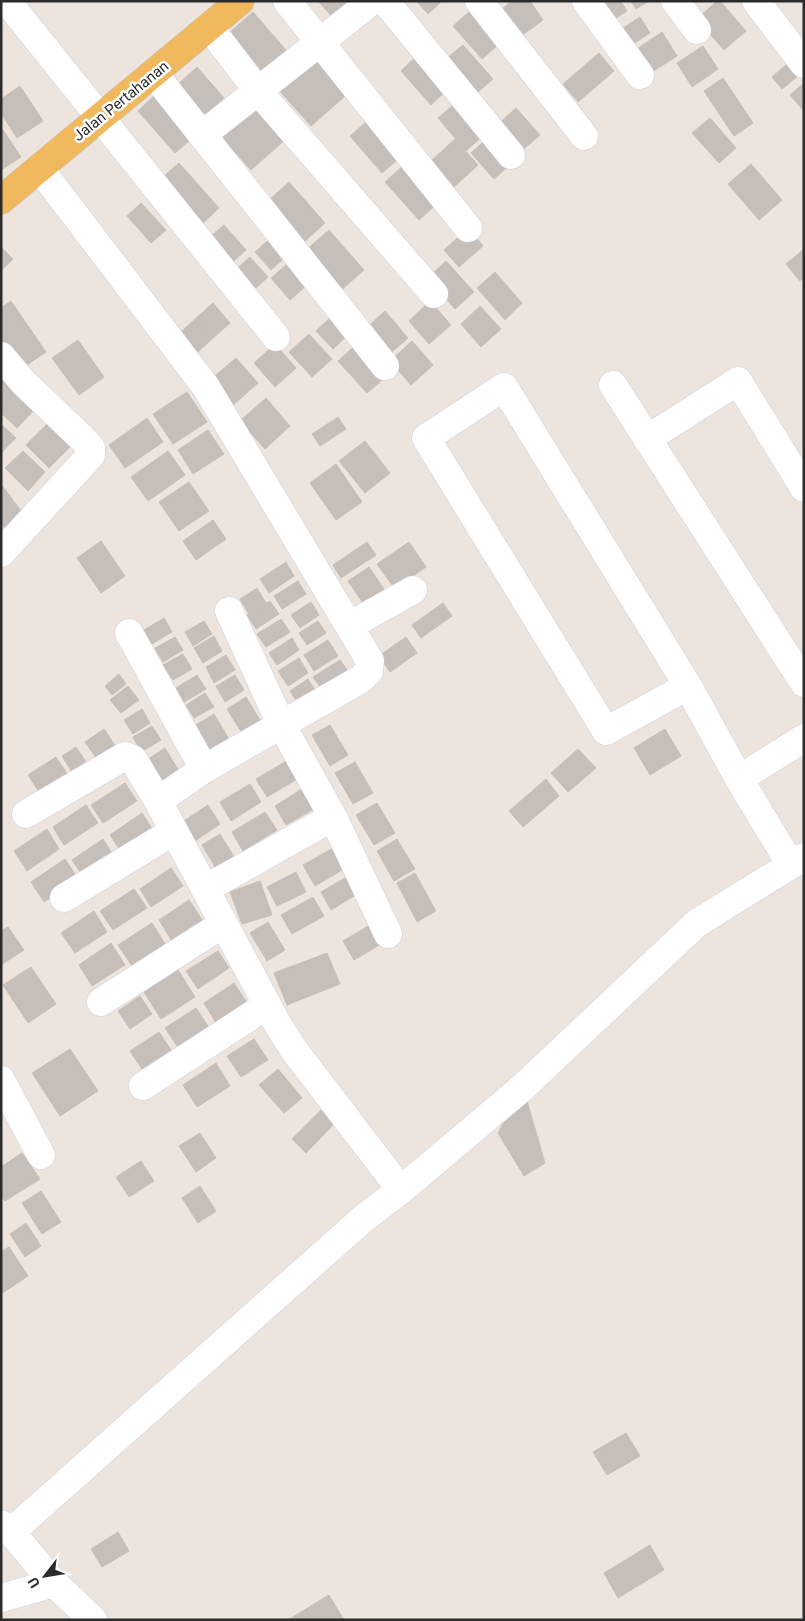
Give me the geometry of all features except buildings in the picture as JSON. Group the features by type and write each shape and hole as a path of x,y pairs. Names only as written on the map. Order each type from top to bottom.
{"main road":[{"name":"Jalan Pertahanan","path":"1,200 240,1"}],"street":[{"path":"7,1 276,337"},
{"path":"287,1 318,43 468,228"},
{"path":"202,135 372,1"},
{"path":"385,1 511,155"},
{"path":"479,1 584,136"},
{"path":"586,1 640,75"},
{"path":"675,1 697,30"},
{"path":"756,1 804,64"},
{"path":"209,27 258,91 434,294"},
{"path":"154,74 386,366"},
{"path":"40,168 206,387 370,661 369,671 361,679 204,769 158,801"},
{"path":"1,356 24,383 91,448 91,455 1,553"},
{"path":"647,438 738,381 804,488"},
{"path":"612,384 804,683"},
{"path":"93,1620 54,1583 6,1528 364,1218 401,1190 523,1086 697,923 797,861 740,780 688,686 504,386 426,438 606,731 688,686"},
{"path":"349,626 413,590"},
{"path":"229,611 281,724 332,817 388,934"},
{"path":"129,633 204,769"},
{"path":"740,780 804,738"},
{"path":"26,814 125,756 133,759 158,801 266,1006 294,1050 401,1190"},
{"path":"205,889 332,817"},
{"path":"64,898 174,831"},
{"path":"101,1002 223,924"},
{"path":"143,1086 266,1006"},
{"path":"1,1080 41,1155"},
{"path":"1,1598 54,1583"}]}
